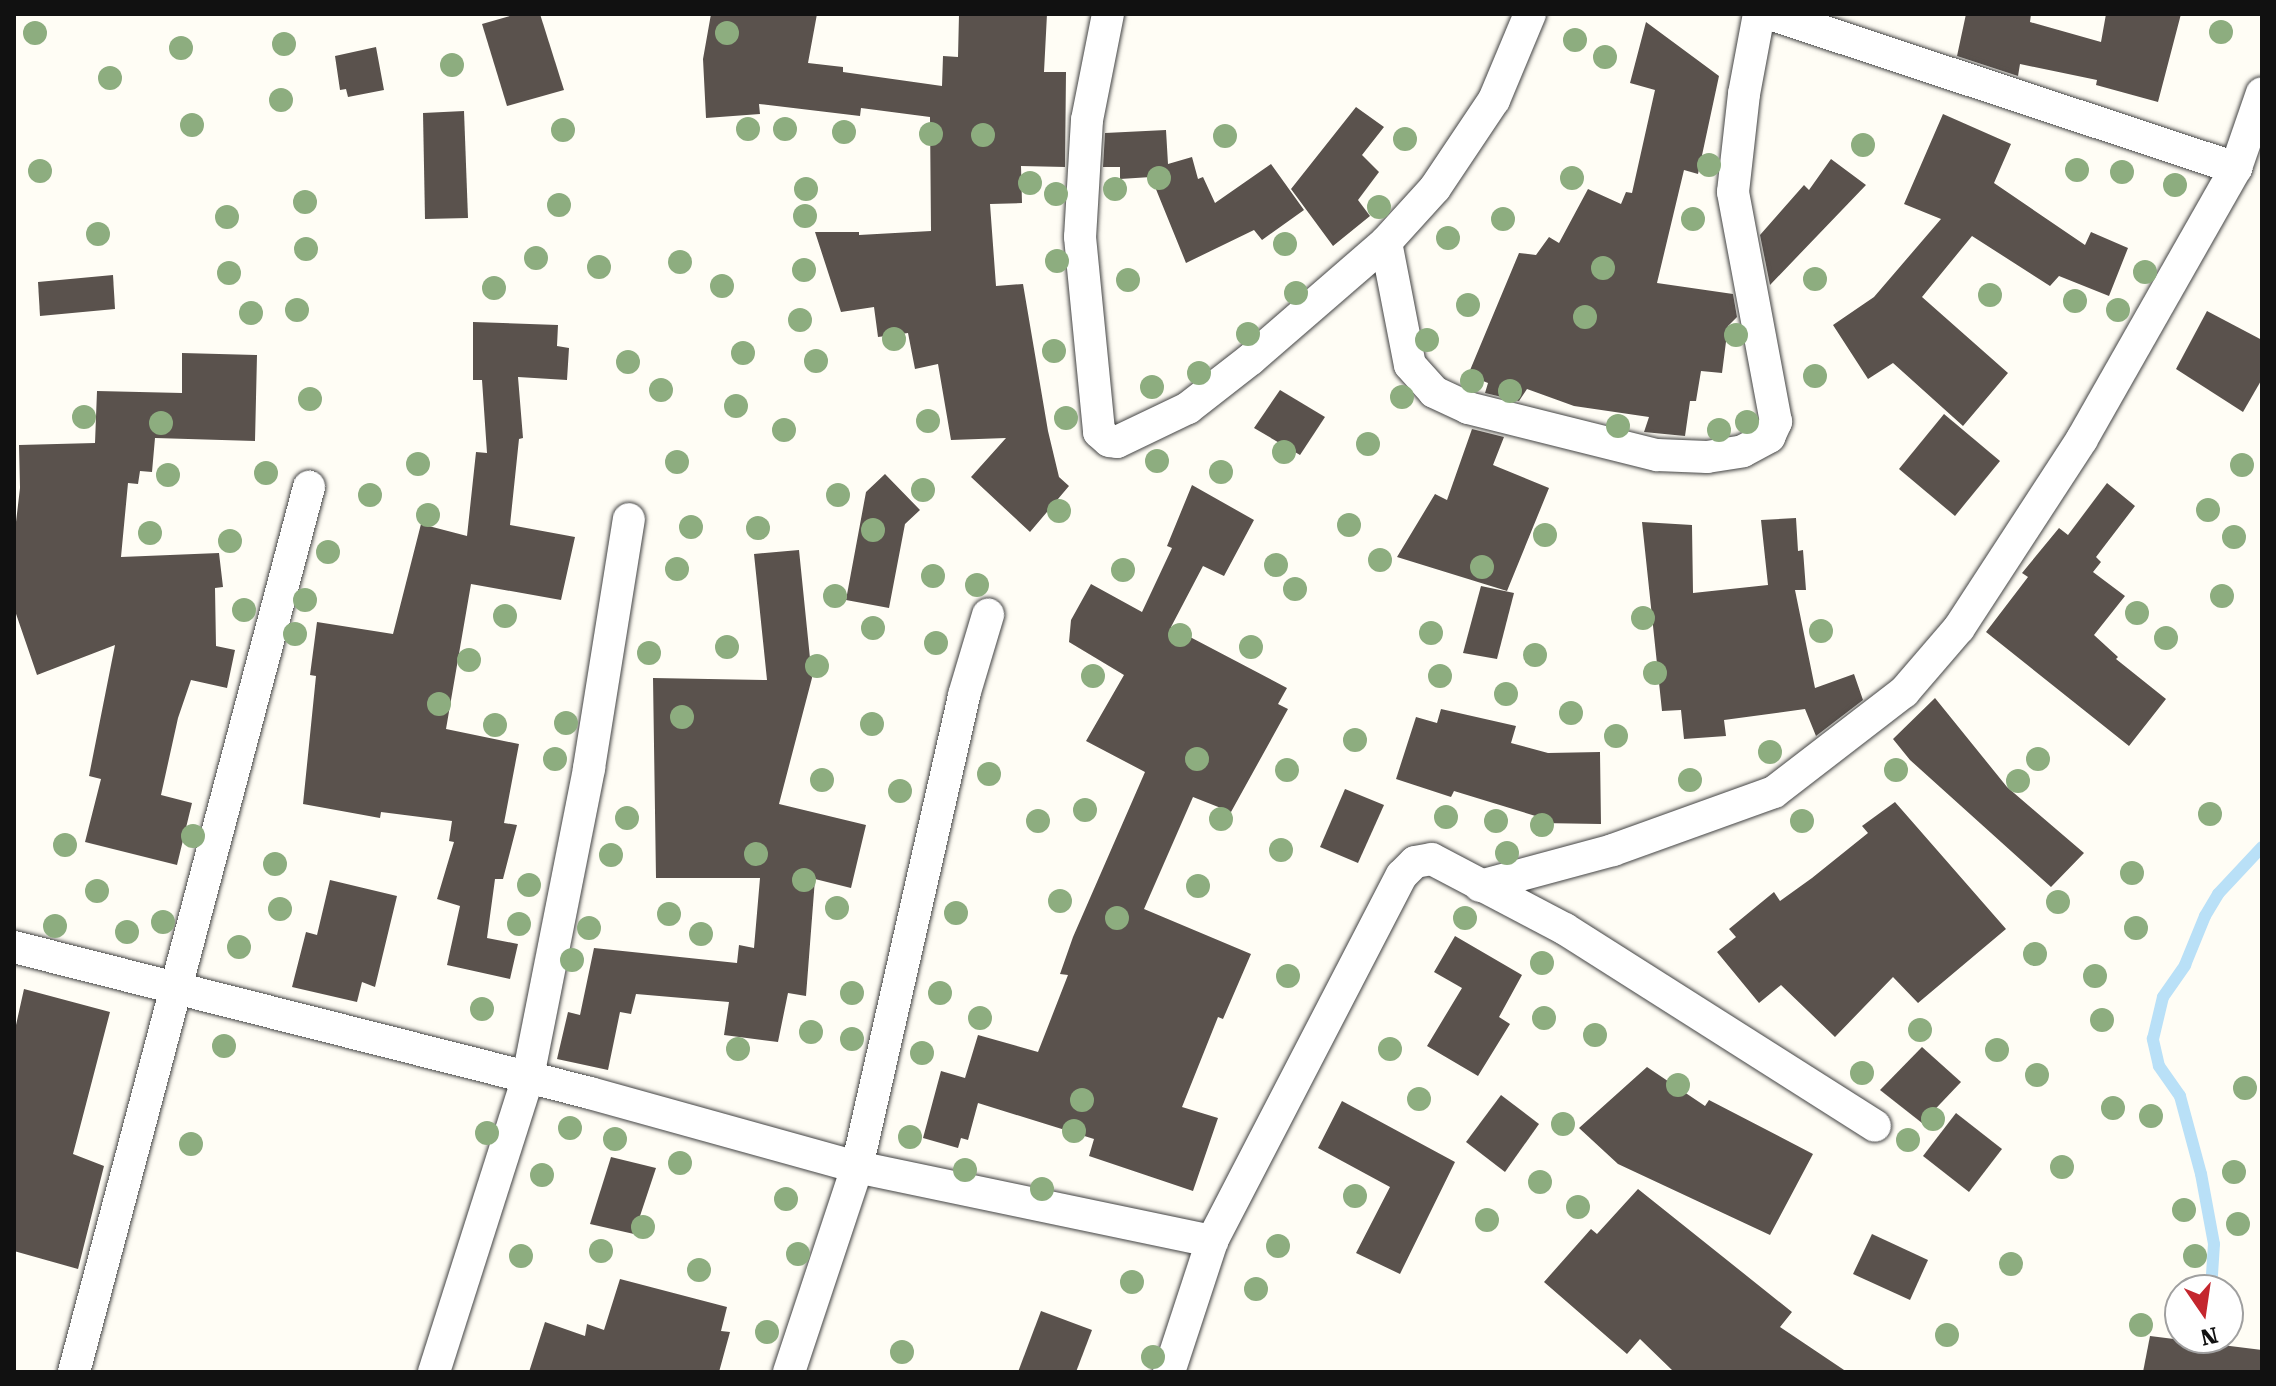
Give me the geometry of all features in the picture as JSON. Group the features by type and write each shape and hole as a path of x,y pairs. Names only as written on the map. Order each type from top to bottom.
{"street":[{"path":"1108,14 1087,120 1080,237 1099,432 1104,438 1117,442 1188,408 1251,359 1386,242 1435,188 1494,100 1530,14"},
{"path":"1386,242 1410,365 1434,392 1468,408 1657,455 1707,457 1743,451 1769,437 1776,422 1733,192 1744,94 1759,14"},
{"path":"1770,14 2236,168"},
{"path":"1480,886 1613,850 1774,792 1904,692 1959,628 2082,439 2236,168 2262,93"},
{"path":"74,1372 309,487"},
{"path":"434,1372 528,1077 589,768 629,519"},
{"path":"789,1372 857,1167 964,695 988,615"},
{"path":"1169,1372 1212,1241 1402,875 1415,862 1432,859 1565,929 1875,1126"},
{"path":"14,947 175,985 528,1077 857,1167 1212,1241"}],"building":[{"path":"517,14 540,14 564,90 507,106 482,24"},
{"path":"711,14 817,14 808,63 843,67 843,72 942,86 943,56 958,57 959,14 1047,14 1044,72 1066,72 1065,167 1021,166 1022,203 990,204 996,286 1023,284 1048,431 1059,477 1069,486 1030,532 971,477 1006,438 951,440 938,364 915,369 908,333 878,337 874,307 841,312 815,232 859,232 859,235 931,231 930,117 861,108 860,116 759,104 760,114 706,118 703,59"},
{"path":"1966,14 2031,14 2030,22 2101,42 2106,14 2181,14 2158,102 2096,85 2097,80 2020,64 2018,76 1957,56"},
{"path":"1646,22 1719,76 1698,174 1684,170 1657,283 1733,294 1737,317 1728,326 1722,373 1701,371 1696,401 1690,401 1685,436 1644,432 1649,417 1574,406 1527,389 1519,401 1485,393 1488,383 1468,375 1519,253 1536,255 1549,237 1559,243 1588,189 1621,204 1626,192 1632,193 1655,90 1630,83"},
{"path":"376,47 384,90 348,97 346,89 340,90 335,56"},
{"path":"1356,107 1384,127 1362,155 1379,172 1358,200 1370,216 1333,246 1291,189"},
{"path":"464,111 468,218 425,219 423,113"},
{"path":"1943,114 2011,144 1994,183 2085,245 2091,232 2128,248 2109,296 2059,276 2050,286 1972,236 1922,297 2008,373 1963,426 1893,363 1868,379 1833,325 1874,297 1941,219 1904,204"},
{"path":"1166,130 1168,164 1192,157 1198,179 1203,177 1215,203 1271,164 1304,210 1262,240 1254,230 1186,263 1151,177 1120,179 1120,167 1103,167 1105,133"},
{"path":"1831,159 1866,185 1770,285 1760,235 1804,185 1809,190"},
{"path":"113,275 115,309 40,316 38,282"},
{"path":"2207,311 2262,340 2262,379 2243,412 2176,369"},
{"path":"473,322 558,325 557,346 569,348 567,380 518,377 523,438 519,439 510,525 575,537 561,600 471,584 446,729 519,744 504,823 517,825 503,879 495,879 487,938 518,944 510,979 447,965 460,906 437,899 454,842 449,841 452,821 381,812 380,818 303,804 316,676 310,675 317,622 393,634 421,524 467,536 476,452 487,453 482,380 473,380"},
{"path":"182,353 257,355 255,441 155,438 152,472 140,471 138,484 128,483 121,557 219,553 223,587 215,588 216,646 235,650 227,688 191,680 178,718 161,795 192,803 177,865 85,842 101,779 89,776 115,645 37,675 14,608 14,539 20,488 19,445 95,443 97,391 182,393"},
{"path":"1280,390 1325,417 1300,455 1254,428"},
{"path":"1944,414 2000,461 1955,516 1899,469"},
{"path":"1472,429 1504,437 1493,465 1549,488 1507,591 1397,557 1435,494 1447,500"},
{"path":"885,474 920,510 905,524 889,608 846,600 866,492"},
{"path":"2107,483 2135,506 2096,557 2101,562 2093,572 2125,596 2094,635 2118,657 2116,659 2166,699 2129,746 1986,632 2028,577 2022,573 2059,528 2068,535"},
{"path":"1192,485 1254,520 1224,576 1203,566 1171,627 1287,688 1278,704 1288,709 1231,812 1193,797 1144,909 1251,954 1223,1019 1218,1017 1182,1107 1218,1118 1193,1191 1089,1156 1094,1139 978,1103 968,1140 961,1138 958,1148 923,1138 941,1071 965,1078 978,1035 1038,1052 1068,975 1060,974 1073,937 1145,772 1086,741 1124,675 1069,642 1071,620 1091,584 1142,612 1172,548 1167,546"},
{"path":"1796,518 1798,551 1803,550 1806,590 1795,590 1815,688 1854,674 1863,700 1816,736 1805,709 1724,720 1726,736 1684,739 1681,710 1662,711 1642,522 1692,525 1693,593 1768,585 1761,520"},
{"path":"799,550 812,678 779,804 866,825 851,888 815,879 806,996 788,993 778,1042 724,1035 729,1002 636,994 631,1014 620,1012 608,1070 557,1059 568,1012 580,1015 594,948 737,963 739,945 754,948 760,878 656,878 653,678 767,680 754,554"},
{"path":"1481,586 1514,593 1497,659 1463,653"},
{"path":"1935,698 2007,787 2084,853 2051,887 1910,760 1893,739"},
{"path":"1441,709 1516,726 1511,743 1548,753 1600,752 1601,824 1541,823 1542,818 1454,791 1451,797 1396,779 1416,717 1437,723"},
{"path":"1345,789 1384,805 1358,863 1320,847"},
{"path":"1895,802 2006,929 1918,1003 1893,977 1835,1037 1781,985 1759,1003 1717,952 1736,937 1729,929 1774,892 1780,901 1812,878 1868,833 1862,826"},
{"path":"330,880 397,896 375,987 362,982 357,1002 292,987 306,932 317,935"},
{"path":"1455,936 1522,975 1499,1017 1510,1024 1478,1076 1427,1046 1462,988 1434,972"},
{"path":"24,989 110,1012 73,1154 104,1166 78,1269 14,1251 14,1034"},
{"path":"1922,1047 1961,1082 1922,1123 1880,1090"},
{"path":"1647,1067 1705,1106 1709,1100 1813,1154 1770,1235 1618,1164 1579,1128"},
{"path":"1501,1095 1539,1124 1505,1172 1466,1142"},
{"path":"1342,1101 1455,1162 1400,1274 1356,1253 1390,1187 1318,1148"},
{"path":"1956,1113 2002,1149 1969,1192 1923,1156"},
{"path":"611,1157 656,1168 634,1234 590,1224"},
{"path":"1638,1189 1792,1312 1780,1327 1847,1372 1674,1372 1640,1339 1627,1354 1544,1282 1591,1229 1597,1234"},
{"path":"1872,1234 1928,1260 1910,1300 1853,1274"},
{"path":"620,1279 727,1307 721,1331 730,1332 719,1372 529,1372 545,1322 585,1336 587,1324 604,1330"},
{"path":"1041,1311 1092,1330 1076,1372 1018,1372"},
{"path":"2150,1336 2164,1338 2164,1354 2244,1354 2244,1348 2262,1350 2262,1372 2143,1372"}],"waterway":[{"path":"2212,1274 2214,1244 2201,1174 2180,1096 2159,1066 2153,1039 2163,997 2185,965 2205,916 2218,894 2262,847"},
{"path":"2214,1354 2214,1372"}]}
